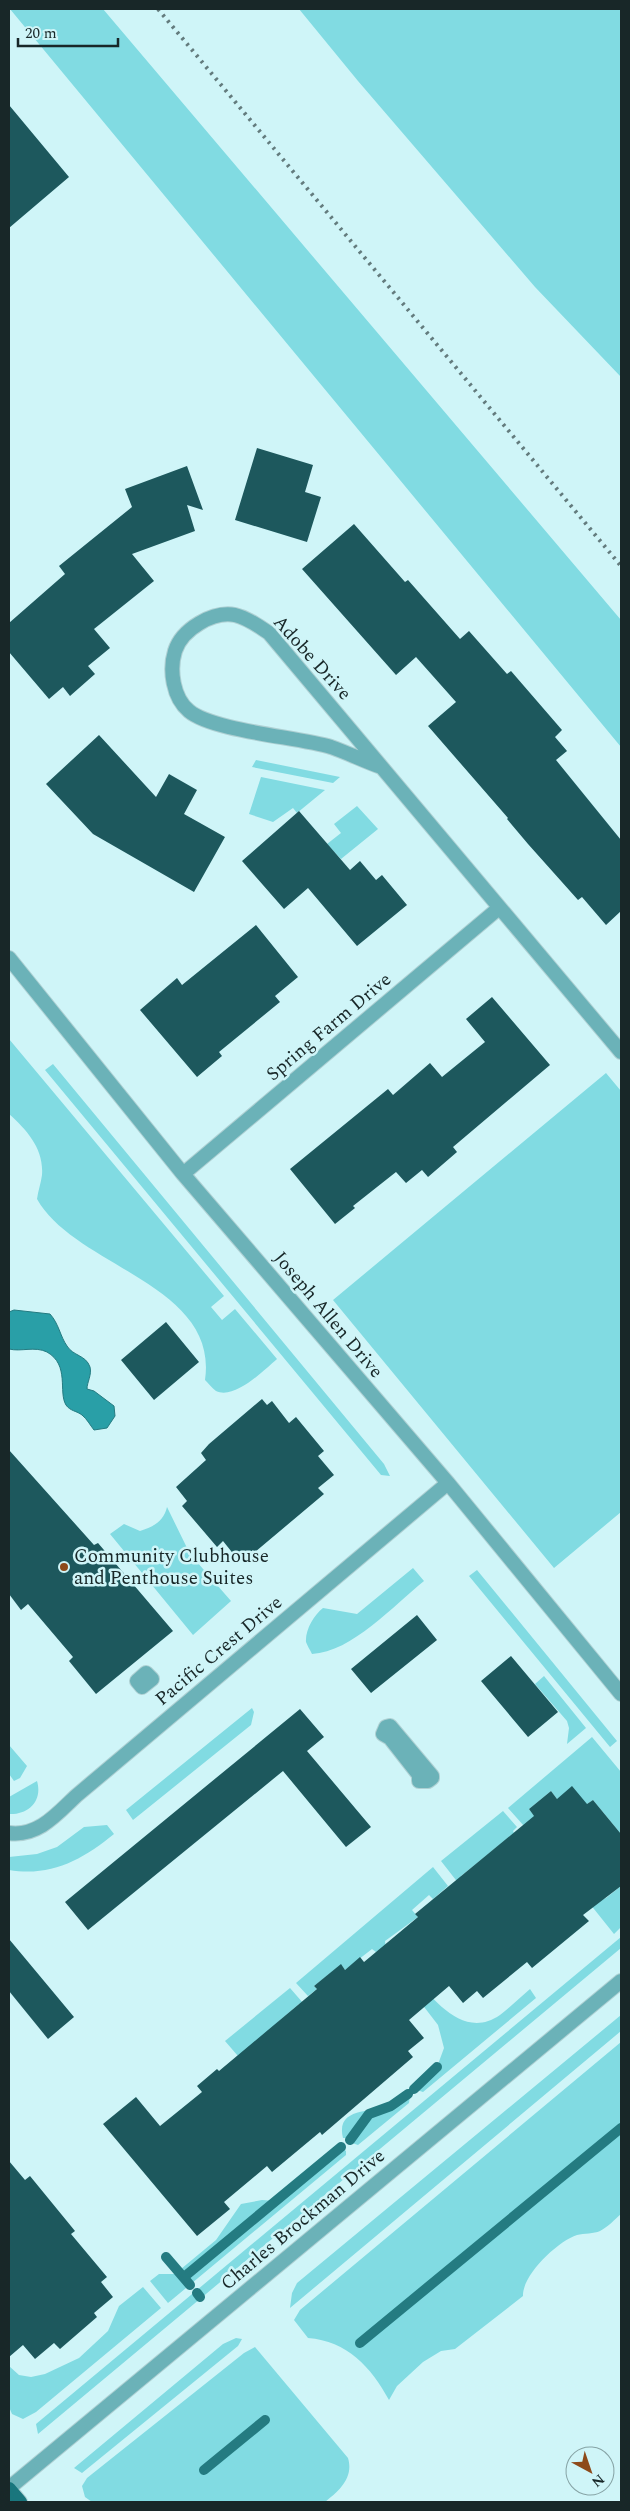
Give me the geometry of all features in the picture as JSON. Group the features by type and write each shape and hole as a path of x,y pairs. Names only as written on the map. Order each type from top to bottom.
{"main road":[{"path":"9,2489 20,2502"}],"street":[{"name":"Adobe Drive","path":"381,767 331,748 212,722 189,711 177,696 173,675 175,650 190,629 210,616 234,615 251,621 269,632 621,1052"},
{"name":"Spring Farm Drive","path":"183,1174 499,908"},
{"name":"Joseph Allen Drive","path":"9,958 183,1174 448,1483 621,1694"},
{"name":"Pacific Crest Drive","path":"9,1833 28,1832 41,1827 53,1818 76,1796 448,1483"},
{"name":"Charles Brockman Drive","path":"9,2489 621,1981"}],"shaded area":[{"path":"10,9 103,9 621,620 621,747"},
{"path":"299,9 621,9 621,377 535,287 358,81"},
{"path":"256,760 340,777 333,783 252,767"},
{"path":"261,777 325,790 297,813 293,808 273,822 249,814"},
{"path":"357,806 378,829 341,859 327,844 341,833 334,824"},
{"path":"9,1039 224,1296 211,1307 222,1320 235,1309 277,1359 249,1382 232,1391 224,1393 216,1391 205,1380 203,1347 190,1321 168,1298 81,1242 56,1222 37,1199 42,1175 40,1157 28,1133 9,1114"},
{"path":"53,1064 384,1464 390,1476 381,1475 45,1070"},
{"path":"606,1073 621,1091 621,1512 554,1568 333,1300"},
{"path":"14,1310 50,1314 67,1346 86,1360 90,1367 87,1389 94,1391 114,1406 115,1416 107,1428 94,1430 84,1417 69,1409 66,1405 61,1371 54,1357 42,1350 9,1349 9,1312"},
{"path":"167,1507 190,1554 231,1601 193,1635 110,1534 124,1524 140,1531 149,1528 161,1520"},
{"path":"413,1568 424,1581 372,1626 342,1645 312,1654 306,1642 306,1637 313,1619 323,1608 357,1614"},
{"path":"477,1570 617,1741 610,1747 469,1576"},
{"path":"544,1676 586,1728 567,1744 569,1728 567,1721 535,1684"},
{"path":"252,1708 254,1712 251,1725 133,1820 126,1810"},
{"path":"592,1737 621,1772 621,1834 593,1800 587,1804 557,1799 551,1791 529,1809 535,1817 524,1826 508,1808"},
{"path":"9,1745 27,1766 20,1778 14,1781 9,1774"},
{"path":"37,1781 38,1795 32,1805 22,1812 9,1814 9,1797"},
{"path":"503,1811 517,1827 513,1831 514,1833 461,1876 459,1884 441,1861"},
{"path":"107,1825 114,1834 78,1859 52,1869 24,1872 9,1870 9,1857 37,1854 57,1847 84,1827"},
{"path":"433,1867 448,1886 433,1899 429,1895 412,1910 418,1917 385,1941 386,1950 376,1952 372,1949 345,1970 341,1965 314,1986 317,1989 308,1996 296,1983"},
{"path":"621,1886 621,1927 614,1934 590,1904 606,1898"},
{"path":"621,1937 621,1948 38,2434 36,2424"},
{"path":"413,1976 430,1996 451,2014 462,2020 474,2023 487,2021 500,2015 530,1989 536,1998 423,2092 414,2089 437,2067 444,2048 438,2025 418,1999"},
{"path":"290,1988 310,2011 299,2004 279,2021 244,2063 225,2041"},
{"path":"621,2015 621,2031 290,2308 292,2293 297,2283"},
{"path":"621,2042 621,2214 600,2231 569,2238 551,2251 528,2278 523,2296 455,2349 441,2351 423,2362 397,2386 389,2400 366,2367 346,2350 335,2344 308,2338 294,2320 300,2310"},
{"path":"408,2094 410,2096 409,2103 358,2145 352,2143 348,2138 343,2138 342,2128 345,2120 350,2116 391,2106"},
{"path":"341,2147 346,2151 346,2155 168,2303 150,2281 159,2274 175,2274 216,2240 241,2204 262,2200 277,2201"},
{"path":"143,2287 161,2308 36,2412 23,2419 12,2414 9,2407 9,2366 19,2375 31,2377 45,2374 79,2358 108,2331 119,2306"},
{"path":"236,2338 242,2339 238,2346 82,2473 74,2468 223,2344"},
{"path":"255,2347 348,2458 349,2472 340,2489 325,2502 92,2502 85,2497 82,2486 87,2478 244,2353"}],"building":[{"path":"9,105 69,177 9,228"},
{"path":"257,448 313,465 305,492 321,497 307,542 235,520"},
{"path":"187,466 203,510 187,505 195,531 132,554 154,581 94,629 110,648 88,666 95,674 70,696 63,687 49,699 9,652 9,623 65,574 59,566 132,507 125,489"},
{"path":"354,524 405,582 408,580 460,639 469,631 507,674 511,671 562,730 555,737 567,751 556,760 621,840 621,911 606,925 582,897 578,900 428,726 456,702 416,657 396,675 302,569"},
{"path":"99,735 156,797 169,774 197,790 184,814 225,837 194,892 93,834 46,784"},
{"path":"299,811 350,870 360,861 376,880 382,875 407,905 357,946 308,888 284,909 242,861"},
{"path":"256,925 298,977 275,996 280,1002 219,1052 222,1056 197,1077 140,1010 177,978 182,985"},
{"path":"492,997 550,1065 453,1147 457,1152 428,1177 422,1170 406,1183 396,1172 353,1206 355,1208 335,1224 290,1169 388,1089 393,1095 430,1063 442,1077 485,1042 466,1019"},
{"path":"166,1322 199,1362 154,1400 121,1360"},
{"path":"262,1399 267,1405 272,1401 289,1423 296,1417 324,1451 318,1456 334,1475 318,1488 324,1494 255,1552 253,1550 239,1561 223,1541 217,1547 182,1506 187,1501 176,1487 206,1460 201,1453 209,1444"},
{"name":"Community Clubhouse and Penthouse Suites","path":"9,1450 94,1545 98,1543 173,1631 96,1694 69,1661 73,1657 28,1604 21,1610 9,1594"},
{"path":"417,1615 437,1640 371,1693 351,1669"},
{"path":"511,1656 558,1712 528,1737 481,1681"},
{"path":"300,1709 324,1737 307,1751 371,1827 346,1847 283,1771 88,1930 65,1902"},
{"path":"572,1786 587,1804 593,1800 621,1834 621,1886 583,1915 589,1921 532,1968 527,1962 483,1998 477,1991 463,2003 449,1986 409,2020 424,2038 408,2051 413,2057 322,2135 320,2132 272,2172 267,2166 224,2202 230,2209 197,2236 103,2124 136,2097 160,2126 202,2092 197,2086 217,2069 219,2071 317,1989 314,1986 341,1964 345,1970 360,1957 364,1962 418,1917 415,1914 534,1816 529,1809 551,1791 557,1799"},
{"path":"9,1939 74,2017 48,2039 9,1991"},
{"path":"9,2161 25,2180 30,2176 75,2231 71,2234 107,2277 101,2282 113,2297 94,2313 97,2317 60,2349 54,2343 35,2359 23,2345 9,2357"}],"waterway":[{"path":"414,2089 437,2067"},
{"path":"350,2140 369,2114 391,2106 408,2094"},
{"path":"360,2343 621,2128"},
{"path":"184,2277 341,2147"},
{"path":"166,2257 190,2285"},
{"path":"197,2293 200,2297"},
{"path":"204,2470 265,2420"}],"railway":[{"path":"158,9 621,566"}],"place":[{"name":"Community Clubhouse and Penthouse Suites","path":"64,1567"}]}
